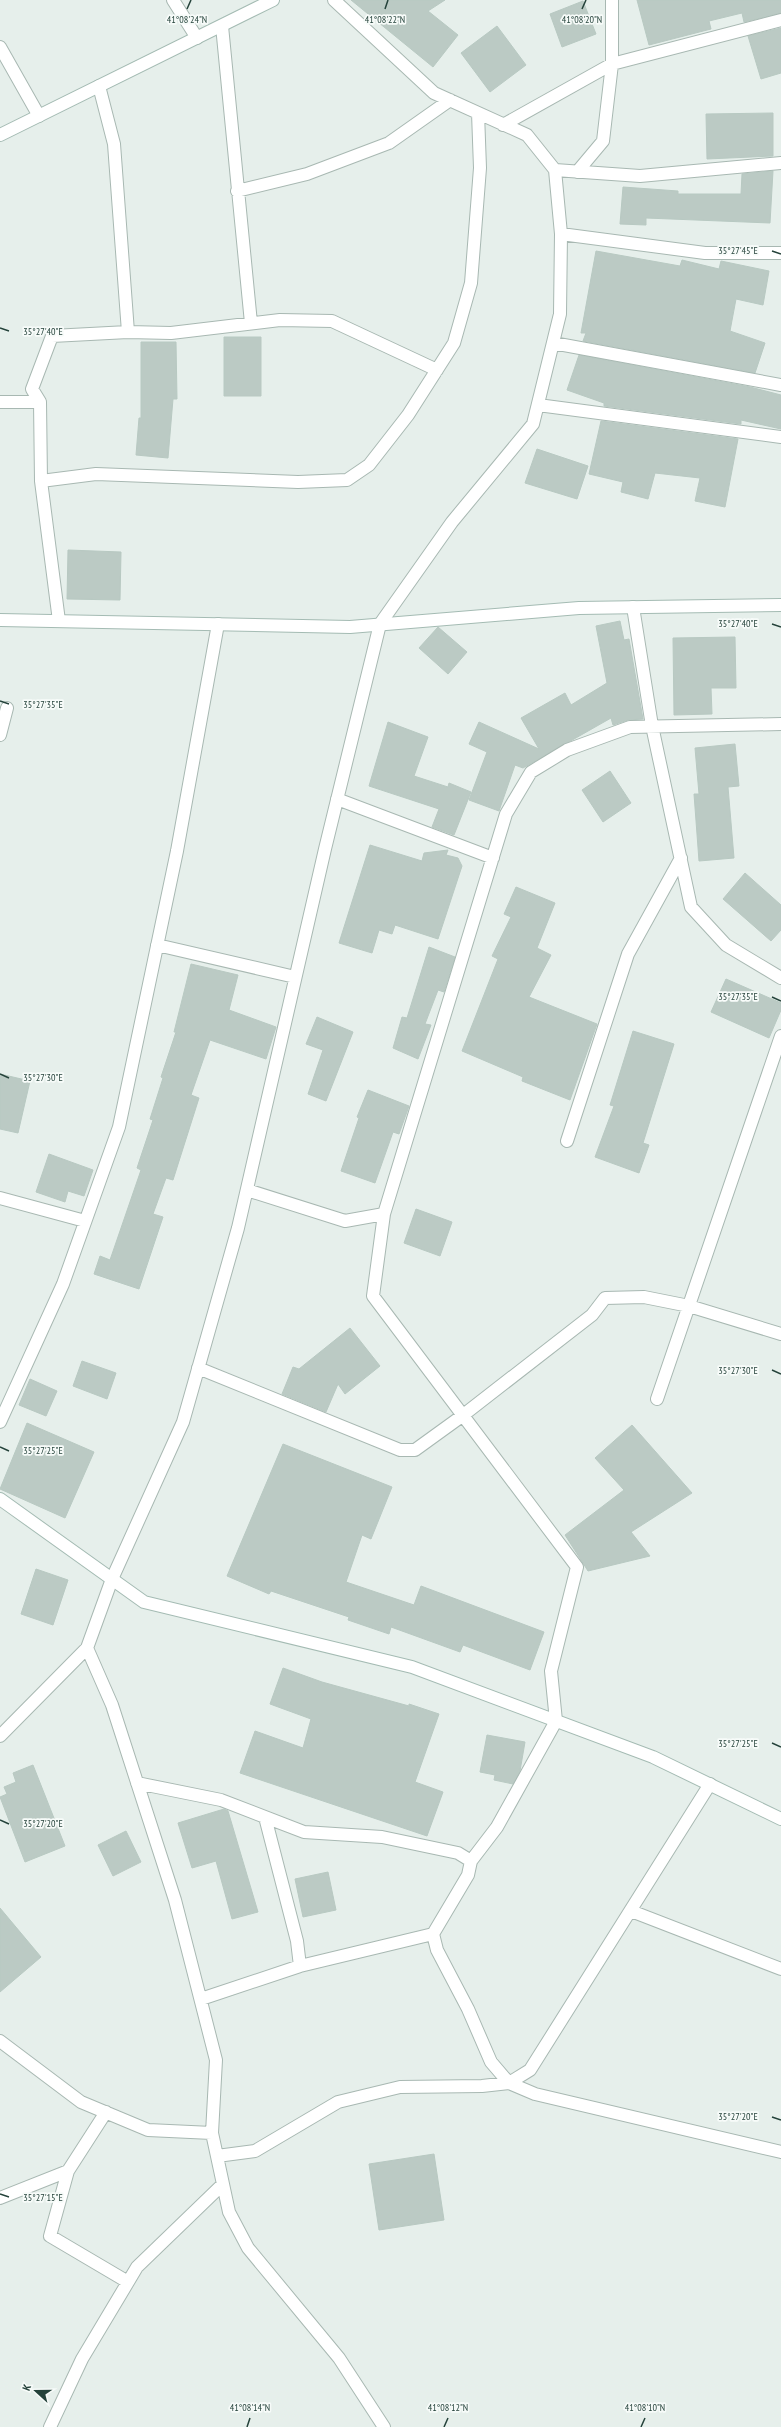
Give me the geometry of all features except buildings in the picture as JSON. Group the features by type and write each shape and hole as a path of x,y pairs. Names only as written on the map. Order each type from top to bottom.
{"street":[{"path":"173,0 197,38"},
{"path":"0,135 273,0"},
{"path":"0,1736 87,1648 112,1578 183,1422 246,1190 337,799 380,624 452,522 533,424 560,314 561,234 555,170 527,136 434,93 334,0"},
{"path":"577,172 603,141 612,64 612,0"},
{"path":"503,125 612,64 781,20"},
{"path":"222,26 251,323"},
{"path":"0,47 39,116"},
{"path":"99,86 114,144 128,332"},
{"path":"238,191 307,174 389,143 450,100"},
{"path":"42,481 96,474 298,482 347,480 369,465 408,415 454,343 471,284 480,168 478,113"},
{"path":"555,170 640,176 781,163"},
{"path":"561,234 705,253 781,253"},
{"path":"59,621 42,481 40,402 32,389 52,336 128,332 171,332 280,320 332,321 437,370"},
{"path":"553,343 781,385"},
{"path":"0,402 40,402"},
{"path":"538,405 781,437"},
{"path":"0,620 350,626 579,608 781,605"},
{"path":"633,607 652,726 691,907 726,945 781,978"},
{"path":"0,1422 63,1284 119,1127 178,843 218,624"},
{"path":"0,735 6,708"},
{"path":"781,724 630,726 567,750 532,772 506,814 384,1214 373,1296 577,1567 551,1671 555,1721 497,1827 471,1860 468,1875 433,1934 437,1950 468,2009 491,2062 509,2083 535,2094 781,2152"},
{"path":"337,799 493,858"},
{"path":"568,1141 628,954 681,858"},
{"path":"157,945 295,977"},
{"path":"657,1399 781,1036"},
{"path":"246,1190 345,1221 384,1214"},
{"path":"0,1198 85,1221"},
{"path":"198,1368 400,1450 415,1450 462,1416 592,1315 605,1298 644,1297 689,1306 781,1334"},
{"path":"0,1499 144,1602 412,1667 653,1757 781,1818"},
{"path":"87,1648 112,1705 174,1900 216,2060 212,2133 229,2212 248,2248 339,2358 384,2427"},
{"path":"137,1783 221,1800 304,1832 382,1837 458,1853 471,1860"},
{"path":"217,2156 255,2151 338,2102 400,2087 482,2086 509,2083 530,2070 710,1784"},
{"path":"265,1817 297,1941 300,1966"},
{"path":"631,1910 781,1969"},
{"path":"200,1999 300,1966 433,1934"},
{"path":"0,2041 81,2102 148,2130 212,2133"},
{"path":"106,2112 68,2171 50,2236 128,2282"},
{"path":"0,2198 68,2171"},
{"path":"50,2427 82,2359 137,2267 223,2184"}]}
